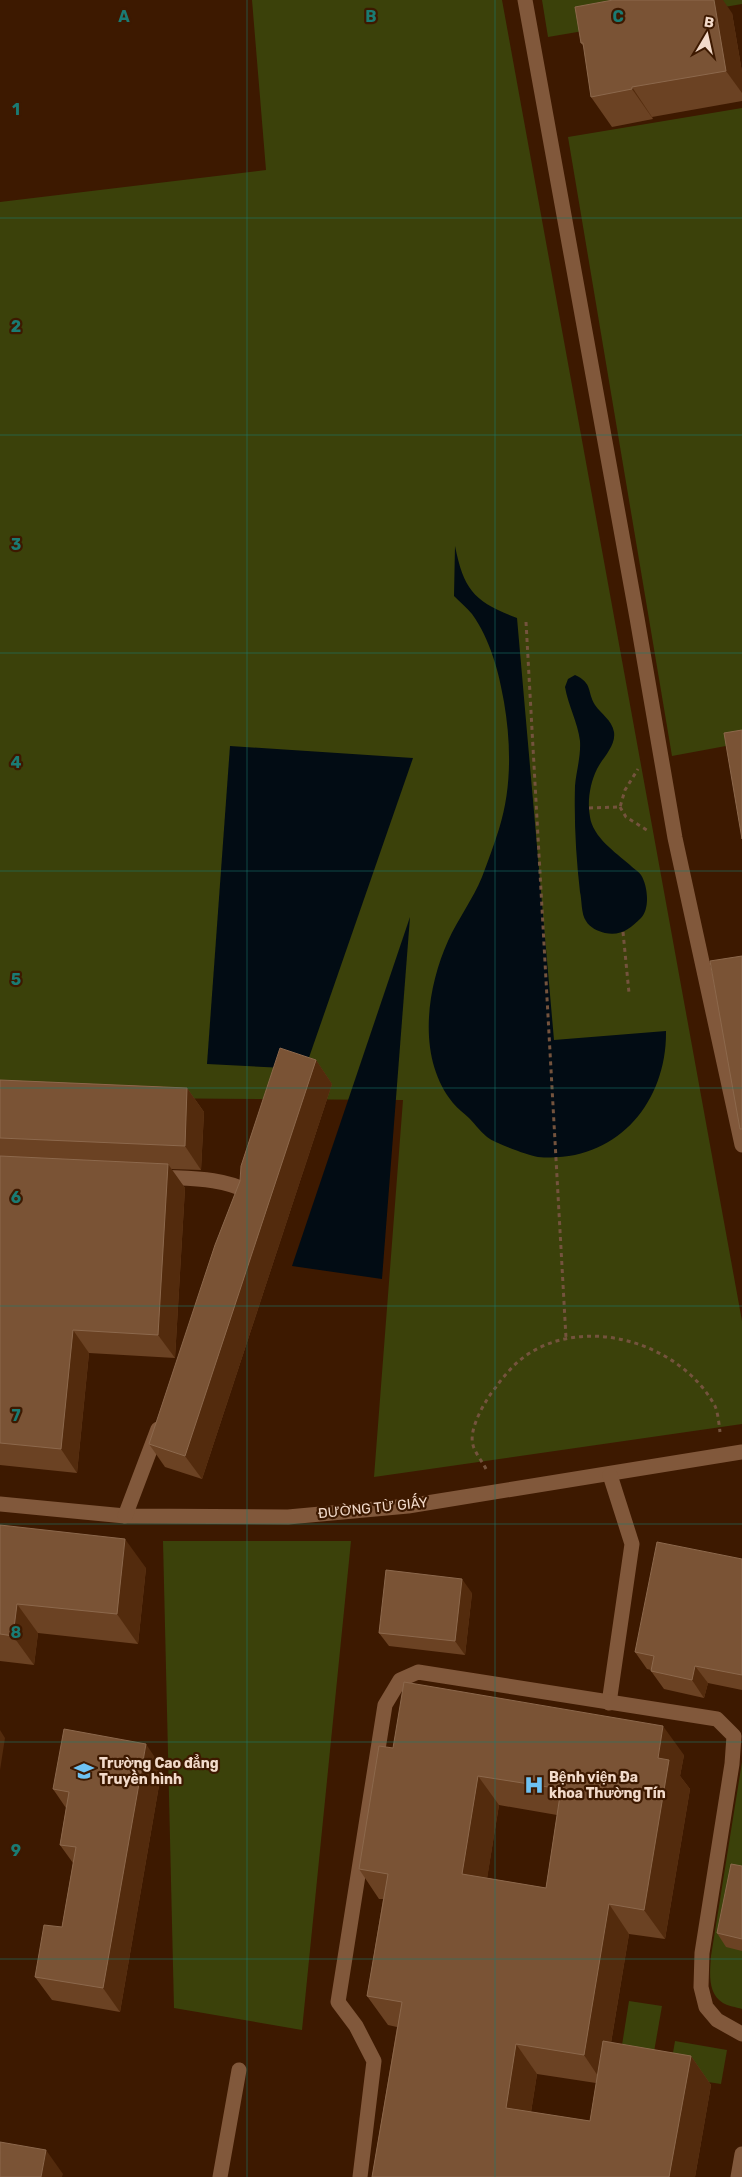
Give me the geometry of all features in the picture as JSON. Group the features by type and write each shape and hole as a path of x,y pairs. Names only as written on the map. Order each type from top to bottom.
{"street":[{"path":"525,0 675,838 742,1145"},
{"path":"146,1177 215,1180 238,1186 249,1192 248,1202 244,1211"},
{"path":"125,1516 164,1413"},
{"name":"ĐƯỜNG TỪ GIẤY","path":"0,1504 125,1516 288,1517 408,1506 610,1475 742,1452"},
{"path":"608,1703 632,1544 610,1475"},
{"path":"360,2177 374,2061 356,2026 338,2002 385,1705 400,1680 418,1672 717,1719 734,1736 732,1764 702,1953 701,1987 706,2007 717,2020 742,2034"},
{"path":"220,2177 239,2070"},
{"path":"738,2177 742,2154"}],"path":[{"path":"526,622 566,1338"},
{"path":"661,755 644,764 635,773 625,790 620,807 626,817 647,831 675,838"},
{"path":"589,808 620,807"},
{"path":"623,932 629,993"},
{"path":"498,1491 472,1444 476,1418 490,1394 517,1363 525,1356 566,1338 601,1336 634,1342 672,1361 696,1380 716,1408 725,1455"}],"green space":[{"path":"252,0 502,0 742,1321 742,1424 374,1477 403,1100 0,1097 0,202 266,170"},
{"path":"542,0 742,0 742,4 548,37"},
{"path":"742,108 742,743 672,756 568,137"},
{"path":"163,1541 351,1541 302,2030 174,2008"},
{"path":"742,1762 742,2009 725,2004 718,1999 712,1988 710,1975 711,1956"},
{"path":"629,2001 662,2006 651,2069 619,2064"},
{"path":"675,2041 727,2050 721,2084 669,2076"}],"shaded area":[{"path":"455,546 467,584 474,593 491,606 517,618 554,1040 666,1031 664,1058 657,1082 646,1105 631,1124 613,1139 591,1151 566,1157 534,1156 506,1147 487,1137 453,1103 442,1085 434,1066 430,1045 430,1002 434,981 448,941 482,877 493,847 506,798 509,766 508,733 504,702 493,656 478,624 470,612 454,596"},
{"path":"575,675 585,681 595,705 609,721 614,732 611,747 597,769 591,786 589,805 592,824 600,838 640,874 646,891 646,909 641,918 629,928 611,934 592,927 584,918 582,911 577,866 575,813 575,786 580,741 565,687 568,679"},
{"path":"230,746 413,758 305,1069 207,1064"},
{"path":"410,917 382,1279 292,1266"}],"building":[{"path":"613,0 714,0 726,71 632,87 632,89 591,97 583,43 581,43 575,7"},
{"path":"742,730 742,839 724,733"},
{"path":"742,956 742,1129 740,1129 710,961"},
{"path":"280,1048 316,1060 185,1456 149,1444 215,1245 240,1181 241,1166"},
{"path":"0,1080 187,1088 185,1146 0,1138"},
{"path":"0,1156 168,1164 158,1335 73,1330 61,1449 0,1443"},
{"path":"0,1525 125,1539 117,1614 17,1604 13,1636 0,1634"},
{"path":"657,1542 742,1559 742,1675 695,1666 692,1680 651,1671 654,1656 635,1652"},
{"path":"386,1570 462,1579 455,1641 379,1633"},
{"path":"404,1682 663,1726 658,1758 669,1760 644,1910 609,1904 584,2055 516,2044 506,2108 590,2121 603,2041 691,2056 669,2177 372,2177 402,2002 367,1996 388,1874 359,1869 379,1746 393,1748","holes":["478,1776 561,1789 546,1888 462,1874"]},
{"path":"64,1729 146,1744 103,1988 35,1977 44,1925 62,1927 76,1847 60,1845 69,1792 53,1789"},
{"path":"731,1864 742,1866 742,1939 717,1933"},
{"path":"0,2142 46,2150 41,2177 0,2177"}],"place":[{"name":"Trường Cao đẳng Truyền hình","path":"84,1771"},
{"name":"Bệnh viện Đa khoa Thường Tín","path":"534,1785"}]}
